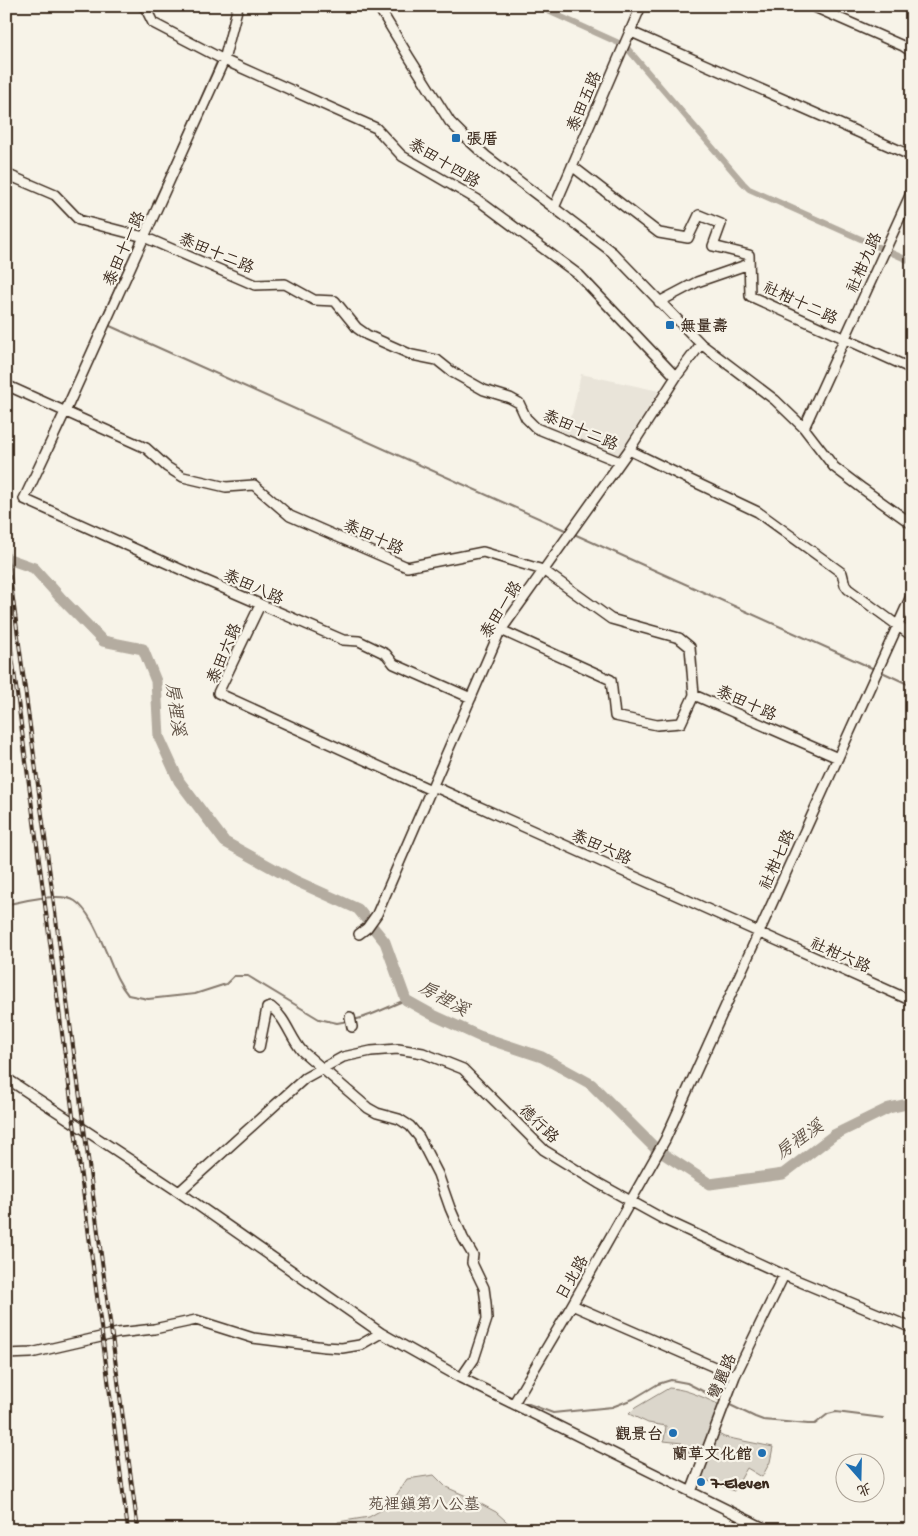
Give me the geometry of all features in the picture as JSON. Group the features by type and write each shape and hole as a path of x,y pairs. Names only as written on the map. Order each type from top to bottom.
{"street":[{"name":"泰田十四路","path":"142,6 145,7 153,23 224,60 376,128 402,156 478,200 579,275 676,377"},
{"name":"泰田十一路","path":"24,499 224,60 238,6"},
{"path":"378,6 450,122 486,156 612,252 700,344 775,400 804,428 834,467 912,524"},
{"name":"泰田五路","path":"554,208 641,6"},
{"path":"812,6 903,46 912,52"},
{"path":"831,15 835,6"},
{"path":"629,31 912,156"},
{"name":"社柑十二路","path":"572,166 659,232 688,238 699,215 721,224 713,246 749,255 750,296 912,369"},
{"name":"泰田十二路","path":"6,174 55,195 79,220 144,237 255,285 286,284 314,300 335,301 357,328 367,335 412,355 438,360 452,372 484,390 510,398 519,403 526,418 536,428 620,462"},
{"name":"社柑九路","path":"804,428 912,191"},
{"path":"660,302 697,282 749,264"},
{"name":"泰田一路","path":"358,934 368,928 375,919 501,630 629,450 676,377 700,344"},
{"name":"泰田十路","path":"6,385 146,448 167,467 183,477 226,487 254,485 290,516 407,567 483,552 543,570 611,620 679,638 690,647 694,695 838,758"},
{"name":"泰田十二路","path":"629,450 758,512 842,573 848,589 912,636"},
{"name":"泰田八路","path":"24,499 260,605 343,640 359,640 386,654 394,664 471,698"},
{"name":"社柑七路","path":"651,1165 667,1137 912,594"},
{"name":"泰田六路","path":"260,605 218,693 759,933"},
{"path":"501,630 611,680 615,716 657,725 681,723 694,695"},
{"name":"社柑六路","path":"759,933 912,1001"},
{"path":"259,1048 266,1013 268,1008 271,1007 283,1019 302,1051 321,1068 368,1108 377,1113 400,1119 420,1137 438,1174 453,1216 473,1255 472,1263 484,1288 488,1319 474,1359 461,1378"},
{"path":"350,1017 352,1027"},
{"name":"德行路","path":"179,1192 305,1078 321,1068 343,1058 371,1051 398,1049 423,1053 463,1069 544,1150 598,1184 665,1220 784,1275 912,1328"},
{"path":"6,1078 179,1192 381,1333 461,1378 768,1530"},
{"name":"日北路","path":"514,1403 651,1165"},
{"name":"彎麗路","path":"691,1492 735,1376 784,1275"},
{"path":"572,1305 735,1376"},
{"path":"6,1354 31,1353 118,1334 196,1320 253,1338 325,1347 342,1348 360,1345 381,1333"}],"shaded area":[{"path":"581,374 659,391 618,455 555,434 572,414"}],"green space":[{"path":"669,1388 706,1398 727,1408 717,1433 724,1437 773,1447 770,1462 762,1477 747,1468 734,1491 698,1477 704,1462 682,1449 682,1443 664,1441 666,1426 648,1423 629,1414 635,1408"},
{"name":"苑裡鎮第八公墓","path":"434,1475 446,1487 496,1512 516,1530 333,1530 338,1522 369,1517 390,1505 407,1479"}],"waterway":[{"path":"221,53 233,6"},
{"path":"537,6 621,44"},
{"path":"627,48 749,189 912,262"},
{"path":"180,146 217,62"},
{"path":"153,204 176,155"},
{"path":"141,231 149,214"},
{"path":"100,322 137,241"},
{"path":"110,326 565,530"},
{"path":"574,534 872,668"},
{"name":"房裡溪","path":"6,558 34,568 103,641 143,649 156,681 159,737 179,781 225,842 296,881 358,909 385,942 406,1000 433,1015 479,1036 542,1057 591,1084 656,1149 710,1184 783,1174 834,1135 889,1108 912,1103"},
{"path":"882,672 912,686"},
{"path":"6,905 51,897 69,898 75,901 85,911 94,925 116,976 128,995 148,999 195,994 226,984 234,976 248,976 319,1019 337,1023 348,1021"},
{"path":"353,1020 406,1000"},
{"path":"526,1403 553,1413 612,1407 633,1399 658,1384 671,1380 687,1383 720,1400"},
{"path":"730,1405 763,1420 808,1424 815,1424 828,1414 836,1412 883,1418"}],"railway":[{"path":"6,547 138,1530"},
{"path":"6,611 128,1530"}],"place":[{"name":"張厝","path":"456,138"},
{"name":"無量壽","path":"670,325"},
{"name":"觀景台","path":"673,1433"},
{"name":"蘭草文化館","path":"762,1453"},
{"name":"7-Eleven","path":"701,1482"}]}
